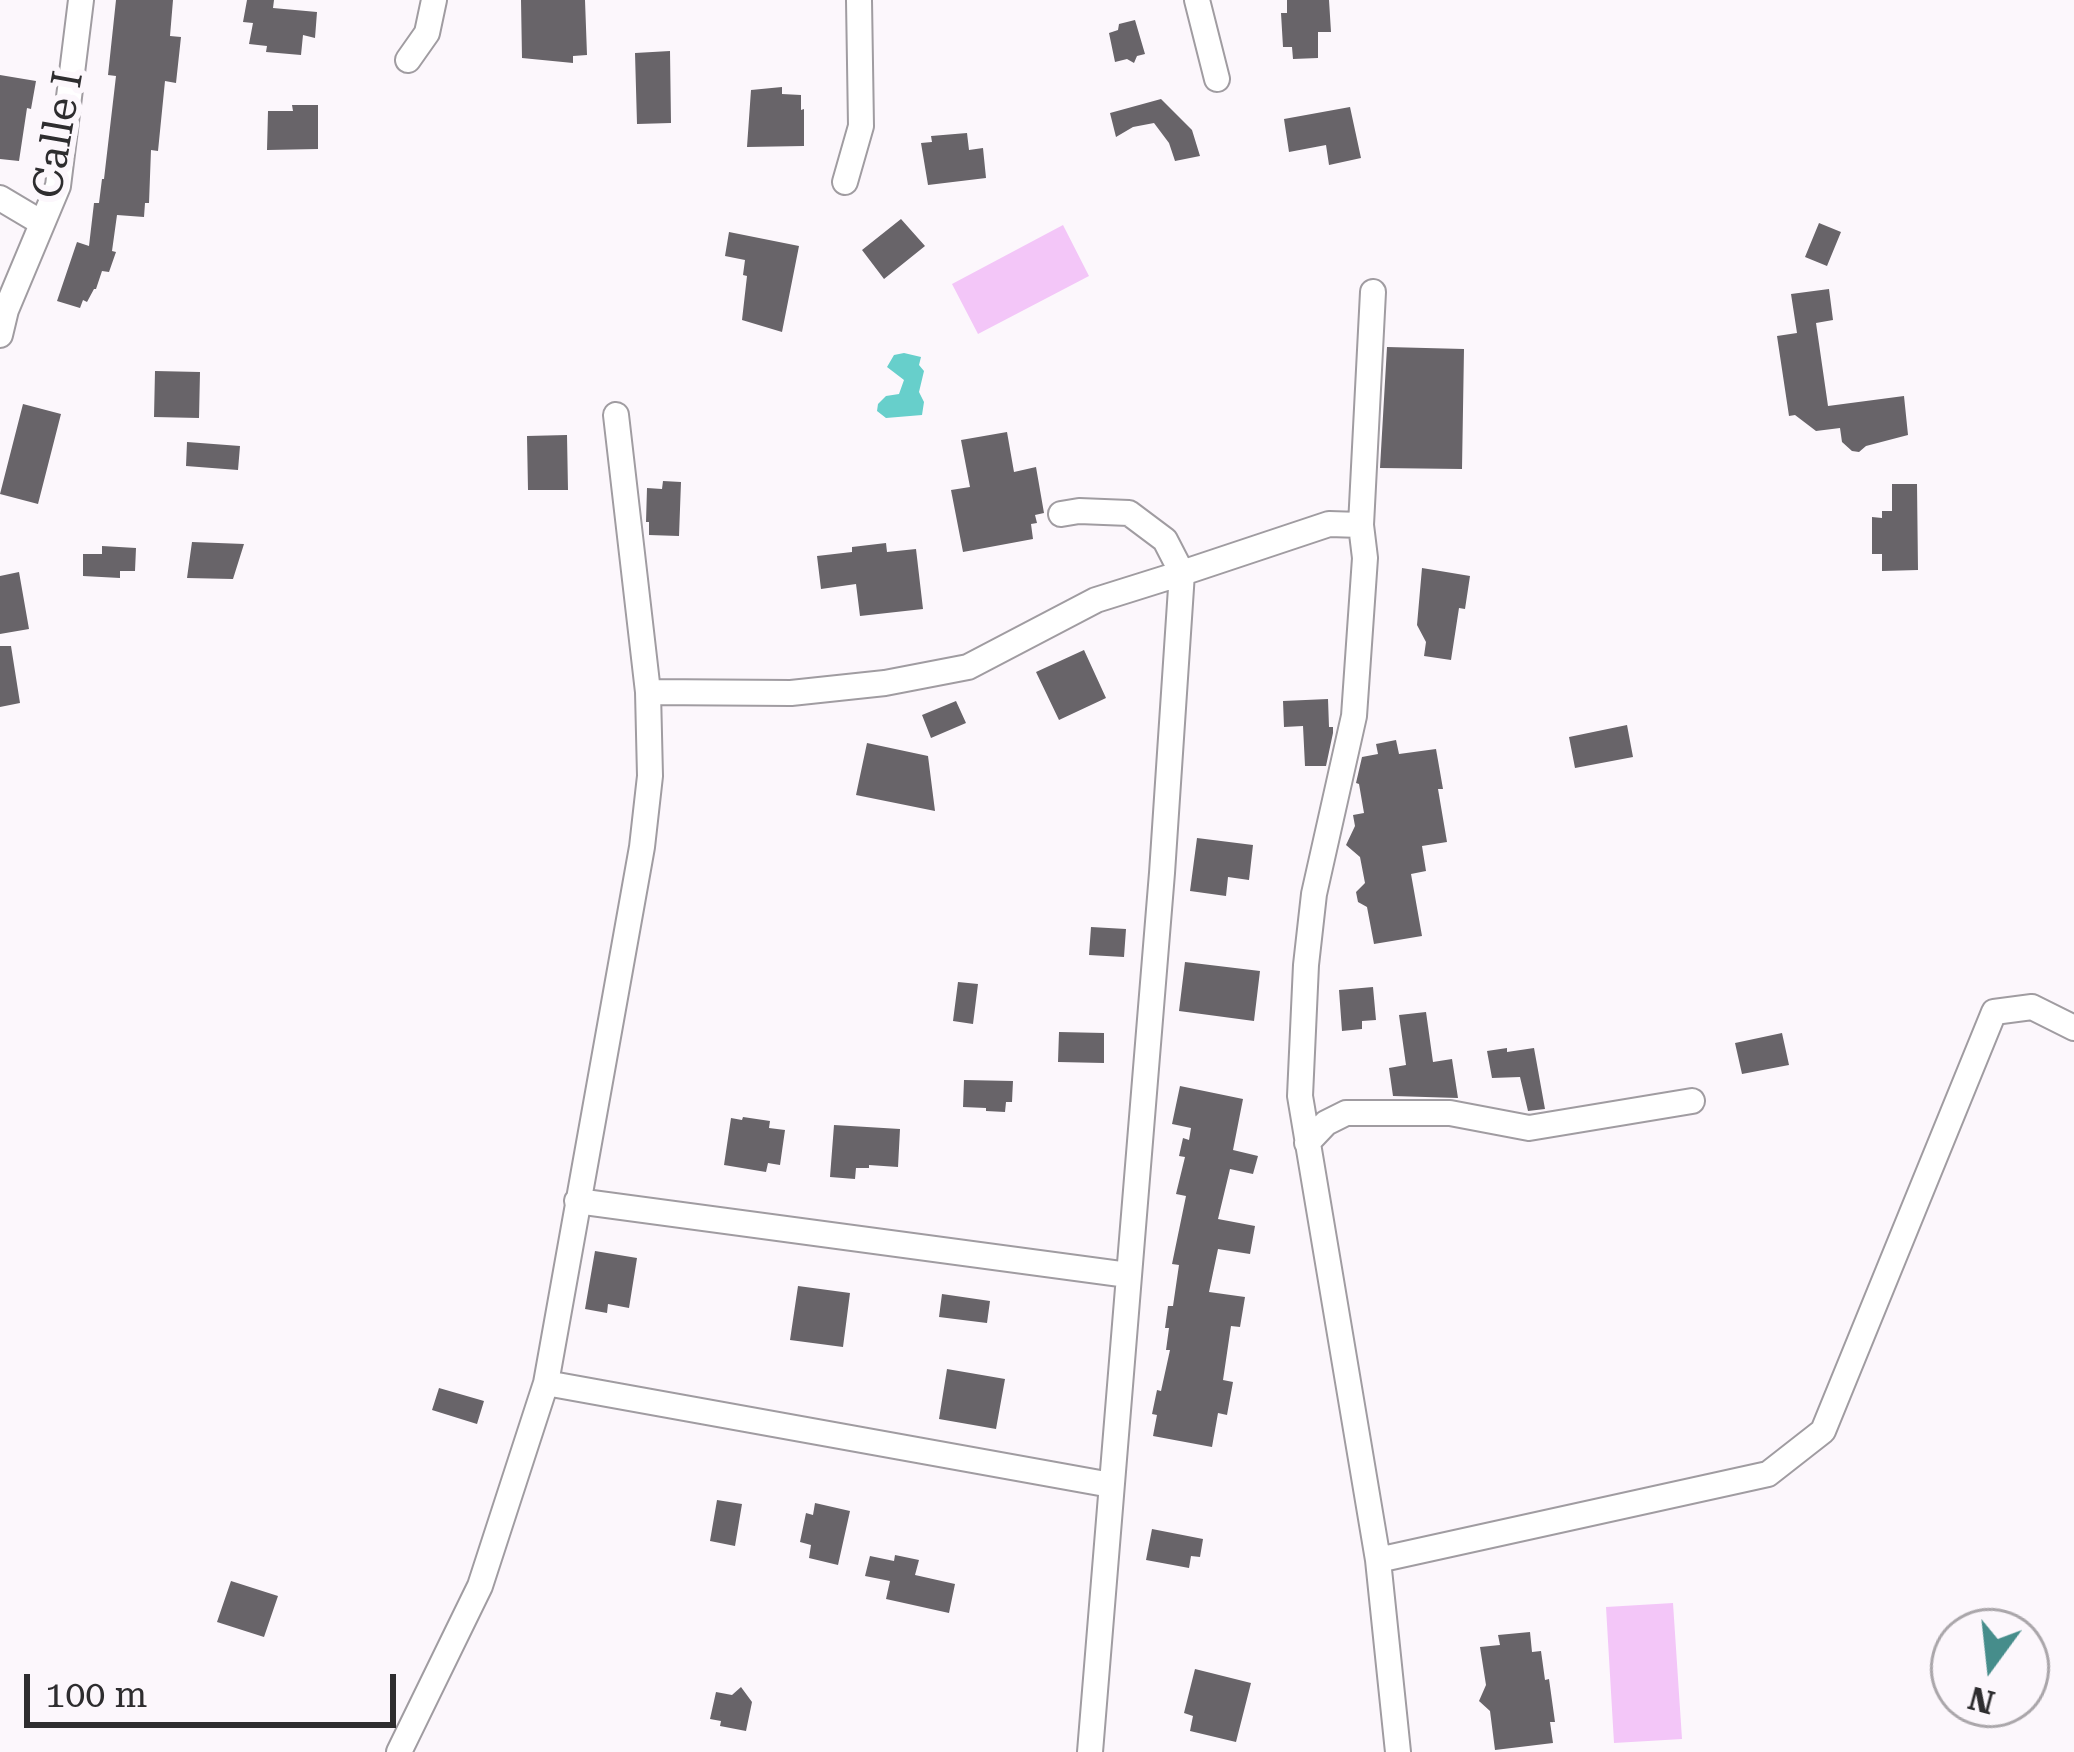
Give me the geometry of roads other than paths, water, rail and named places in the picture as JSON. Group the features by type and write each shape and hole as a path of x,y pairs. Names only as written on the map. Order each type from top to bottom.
{"street":[{"name":"Calle I","path":"2,320 58,186 81,0"},
{"path":"409,60 428,33 434,0"},
{"path":"845,182 861,126 859,0"},
{"path":"1197,0 1217,79"},
{"path":"0,198 42,223"},
{"path":"1373,292 1361,524 1365,558 1354,716 1314,894 1300,1096 1378,1560 1398,1752"},
{"path":"399,1752 480,1586 546,1383 642,847 650,776 648,692 616,415"},
{"path":"1060,514 1129,513 1165,540 1182,573 1090,1752"},
{"path":"648,692 790,693 885,683 968,667 1096,600 1329,524 1361,524"},
{"path":"1378,1560 1768,1474 1823,1431 1994,1012 2032,1007 2074,1028"},
{"path":"1307,1143 1326,1123 1346,1113 1450,1113 1529,1128 1692,1101"},
{"path":"577,1201 1128,1276"},
{"path":"546,1383 1111,1486"}],"water":[{"path":"894,355 921,357 922,415 886,418 877,411 878,404 886,396 899,394 904,380 887,367"}]}
